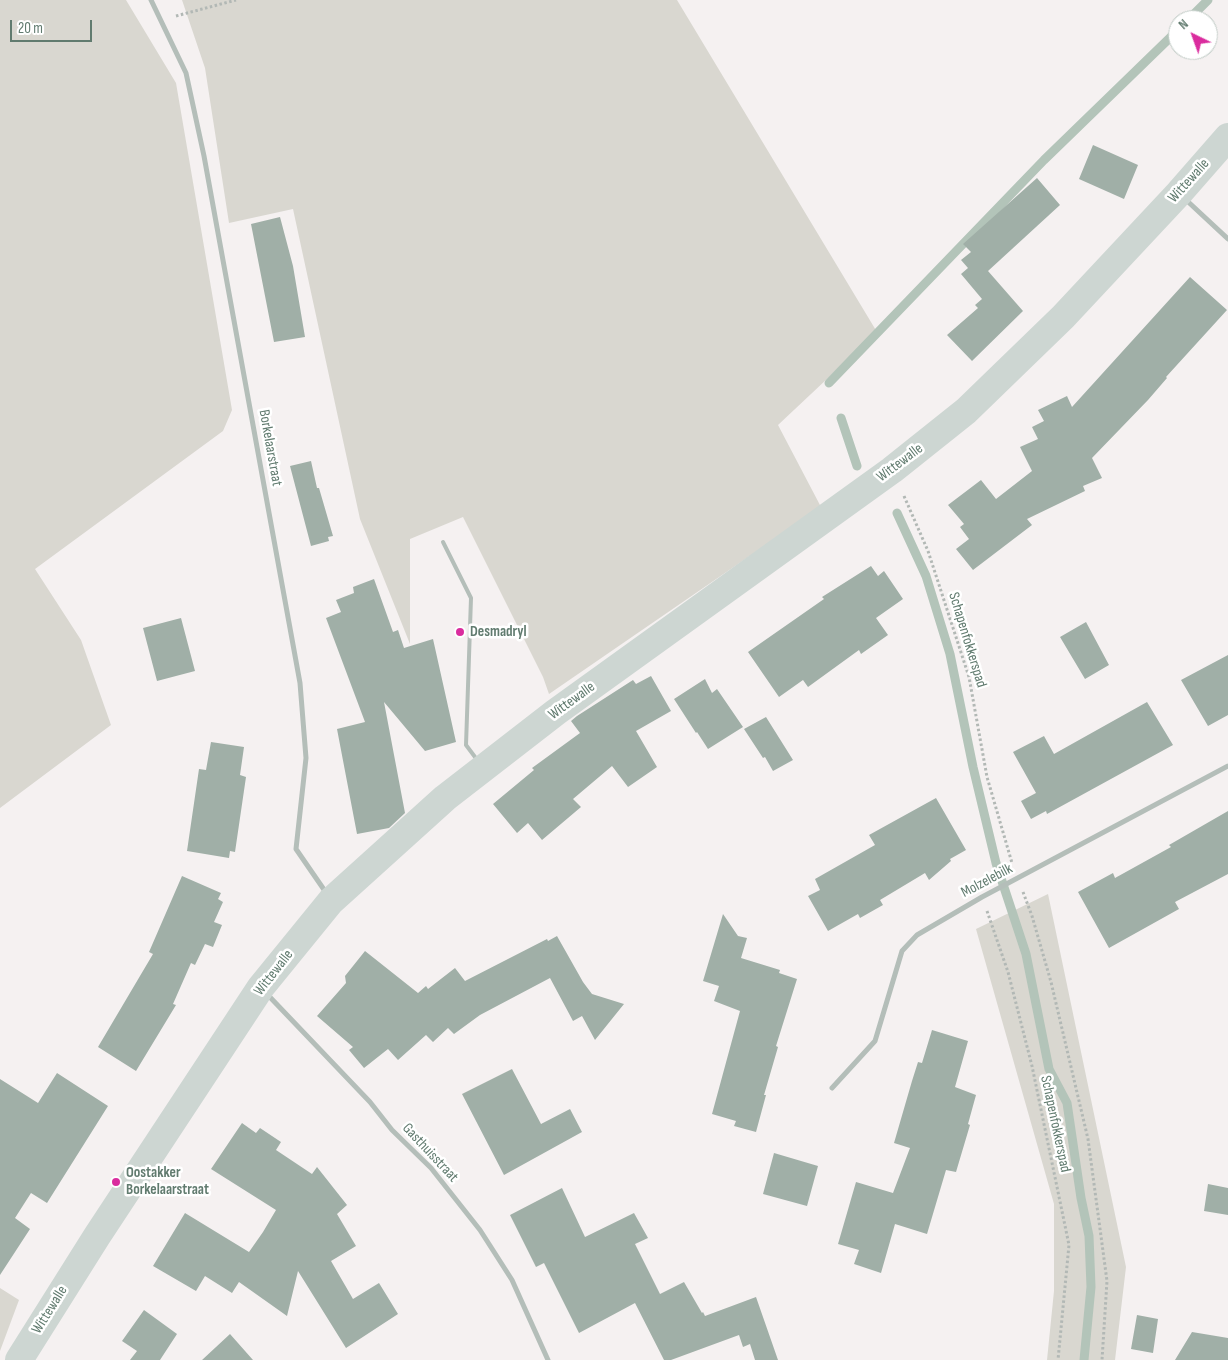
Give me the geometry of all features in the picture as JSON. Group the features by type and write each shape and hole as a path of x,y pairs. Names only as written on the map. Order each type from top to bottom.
{"street":[{"name":"Borkelaarstraat","path":"151,0 186,73 204,156 300,683 306,758 296,849 331,901"},
{"name":"Wittewalle","path":"19,1360 97,1236 261,987 331,901 446,798 556,712 892,470 973,405 1063,317 1179,193 1228,137"},
{"path":"1179,193 1228,239"},
{"name":"Molzelebilk","path":"832,1088 875,1041 902,951 917,935 982,897 1228,766"},
{"name":"Gasthuisstraat","path":"261,987 370,1102 392,1130 431,1168 480,1230 512,1280 548,1360"}],"lane":[{"path":"443,542 471,598 466,745 484,769"}],"path":[{"path":"161,20 236,0"},
{"name":"Schapenfokkerspad","path":"892,470 928,551 969,677 987,777 1017,880 1032,916 1051,982 1088,1139 1107,1281 1102,1360"},
{"name":"Schapenfokkerspad","path":"982,897 1008,972 1032,1066 1069,1245 1058,1360"}],"shaded area":[{"path":"0,0 126,0 176,83 232,410 223,431 35,569 81,640 111,725 0,808"},
{"path":"182,0 677,0 877,332 778,425 821,507 549,694 543,677 463,517 410,539 410,644 360,519 293,209 229,223 205,68"},
{"path":"1048,894 1126,1267 1115,1360 1047,1360 1054,1291 1054,1204 976,929"},
{"path":"0,1288 19,1300 0,1351"}],"building":[{"path":"1093,145 1138,165 1124,199 1079,179"},
{"path":"1037,178 1060,205 988,271 1023,311 972,361 947,335 978,308 975,305 982,299 961,274 968,268 961,260 971,252 963,244"},
{"path":"280,217 293,266 305,337 274,342 251,224"},
{"path":"1190,277 1227,310 1166,377 1148,400 1092,458 1102,478 1083,486 1085,491 1027,519 1032,525 973,570 956,549 969,539 960,527 964,524 948,505 981,480 996,499 1032,471 1020,447 1038,439 1032,427 1044,421 1038,410 1067,396 1072,407"},
{"path":"311,461 317,488 319,488 333,536 328,537 329,541 311,546 290,466"},
{"path":"871,566 878,576 884,571 903,599 876,618 888,635 861,654 859,650 808,687 803,680 779,697 748,652 824,599 822,597"},
{"path":"374,579 393,632 398,630 404,648 433,639 456,742 425,751 384,702 405,813 389,828 357,834 337,729 365,722 326,618 341,612 336,600 354,593 353,587"},
{"path":"181,618 195,671 157,681 143,628"},
{"path":"1086,622 1109,665 1085,679 1060,637"},
{"path":"1228,655 1228,715 1208,726 1181,680"},
{"path":"651,676 671,711 636,731 657,767 628,787 612,766 573,799 581,807 542,840 528,823 517,833 493,804 534,770 532,768 580,733 571,721 577,716 633,680 636,684"},
{"path":"705,679 712,693 717,689 743,727 708,749 674,699"},
{"path":"1147,702 1173,745 1047,814 1046,811 1031,819 1021,801 1036,793 1013,752 1044,736 1054,754"},
{"path":"766,717 793,760 773,771 744,729"},
{"path":"211,742 244,747 240,775 246,777 235,852 230,851 229,858 187,851 199,769 206,770"},
{"path":"936,798 966,850 950,859 951,861 929,880 925,873 880,900 883,905 860,918 858,914 828,931 808,896 820,890 815,879 875,845 869,835"},
{"path":"1228,811 1228,874 1175,902 1179,909 1109,948 1078,892 1113,873 1115,878 1171,847 1169,845"},
{"path":"182,876 221,893 218,899 223,902 214,922 222,925 213,947 205,944 195,965 191,963 173,1004 176,1005 136,1071 98,1047 153,954 149,952"},
{"path":"723,914 738,936 747,938 741,958 780,970 779,973 797,979 776,1046 778,1047 764,1095 766,1095 756,1132 734,1126 736,1121 712,1114 740,1011 714,1001 719,986 703,981"},
{"path":"557,936 583,982 592,994 624,1004 595,1040 582,1016 573,1021 550,978 480,1015 454,1034 448,1028 433,1042 426,1035 398,1060 388,1049 364,1068 349,1050 353,1047 317,1016 346,983 345,976 365,951 418,993 426,986 428,989 455,968 465,981 547,939 548,941"},
{"path":"932,1030 968,1041 955,1087 976,1095 968,1124 970,1125 956,1172 946,1170 927,1234 895,1224 881,1273 854,1264 859,1250 838,1244 856,1182 893,1193 910,1148 894,1143 918,1062 922,1063"},
{"path":"512,1069 541,1124 570,1109 582,1132 504,1175 462,1094"},
{"path":"57,1073 108,1106 47,1203 31,1193 15,1218 30,1229 0,1275 0,1079 38,1103"},
{"path":"242,1123 256,1133 260,1128 281,1142 276,1150 312,1174 317,1167 347,1205 337,1214 356,1246 331,1261 353,1299 379,1283 398,1314 346,1348 298,1271 287,1316 239,1282 232,1293 205,1276 196,1291 153,1266 185,1213 249,1252 263,1232 276,1210 211,1169"},
{"path":"774,1153 818,1166 807,1206 763,1194"},
{"path":"1208,1184 1228,1188 1228,1215 1204,1211"},
{"path":"562,1188 585,1237 634,1213 648,1238 635,1244 660,1294 684,1282 705,1316 756,1297 778,1360 755,1360 750,1344 743,1347 739,1335 671,1360 664,1360 635,1303 579,1333 544,1263 536,1267 510,1215"},
{"path":"144,1310 177,1334 160,1360 130,1360 137,1351 122,1341"},
{"path":"1137,1315 1158,1319 1153,1353 1131,1349"},
{"path":"1192,1332 1228,1338 1228,1360 1175,1360"},
{"path":"230,1334 253,1360 202,1360"}],"waterway":[{"path":"1198,10 1208,0"},
{"path":"829,383 1044,160 1168,40"},
{"path":"841,418 857,466"},
{"path":"897,513 926,576 950,654 973,767 996,863 1026,954 1049,1069 1067,1103 1081,1198 1089,1236 1091,1287 1084,1360"}],"place":[{"name":"Desmadryl","path":"460,632"},
{"name":"Oostakker Borkelaarstraat","path":"116,1182"}]}
